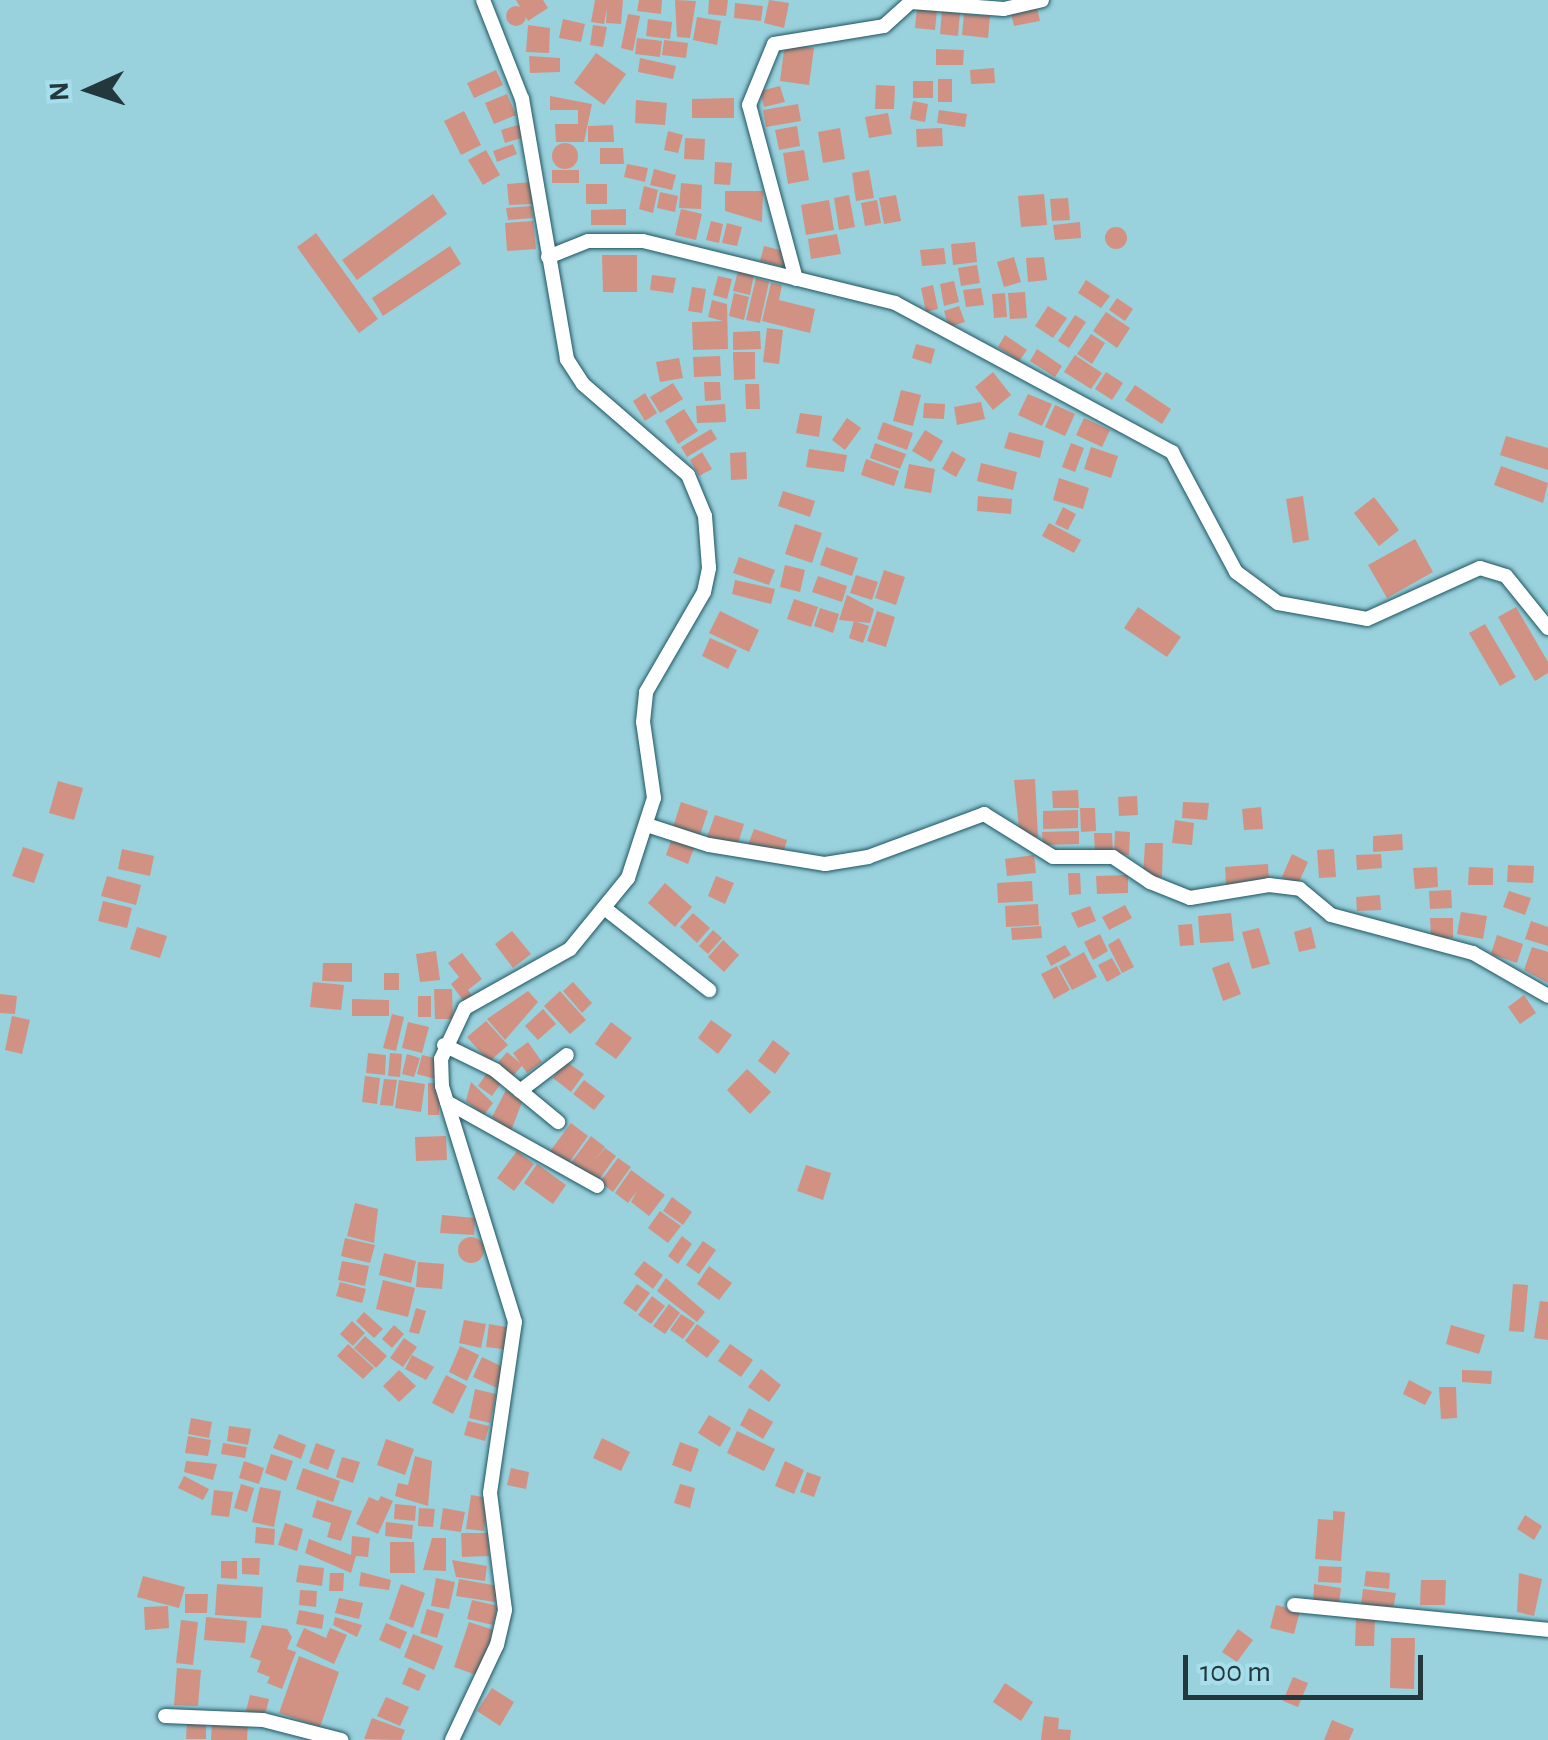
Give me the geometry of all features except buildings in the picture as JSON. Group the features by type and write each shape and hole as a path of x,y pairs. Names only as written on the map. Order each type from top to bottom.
{"street":[{"path":"452,1740 497,1645 505,1610 490,1493 515,1322 447,1102 444,1046 456,1018 475,1000 565,952 607,910 650,826 654,781 643,722 646,692 704,592 708,529 696,490 675,460 575,374 562,344 522,99 483,0"},
{"path":"796,278 786,222 750,113 750,92 774,44 884,26 898,7 911,2 1004,9 1042,0"},
{"path":"548,258 588,240 620,239 678,246 894,302 1006,368 1158,443 1183,469 1236,572 1278,603 1367,619 1480,568 1506,576 1548,628"},
{"path":"650,826 709,845 825,864 868,857 984,814 1053,857 1113,857 1150,882 1190,898 1268,884 1300,889 1331,914 1473,953 1548,996"},
{"path":"607,910 709,990"},
{"path":"444,1046 471,1054 558,1122"},
{"path":"520,1091 567,1055"},
{"path":"447,1102 597,1186"},
{"path":"1294,1604 1548,1630"},
{"path":"165,1716 263,1720 341,1740"}]}
